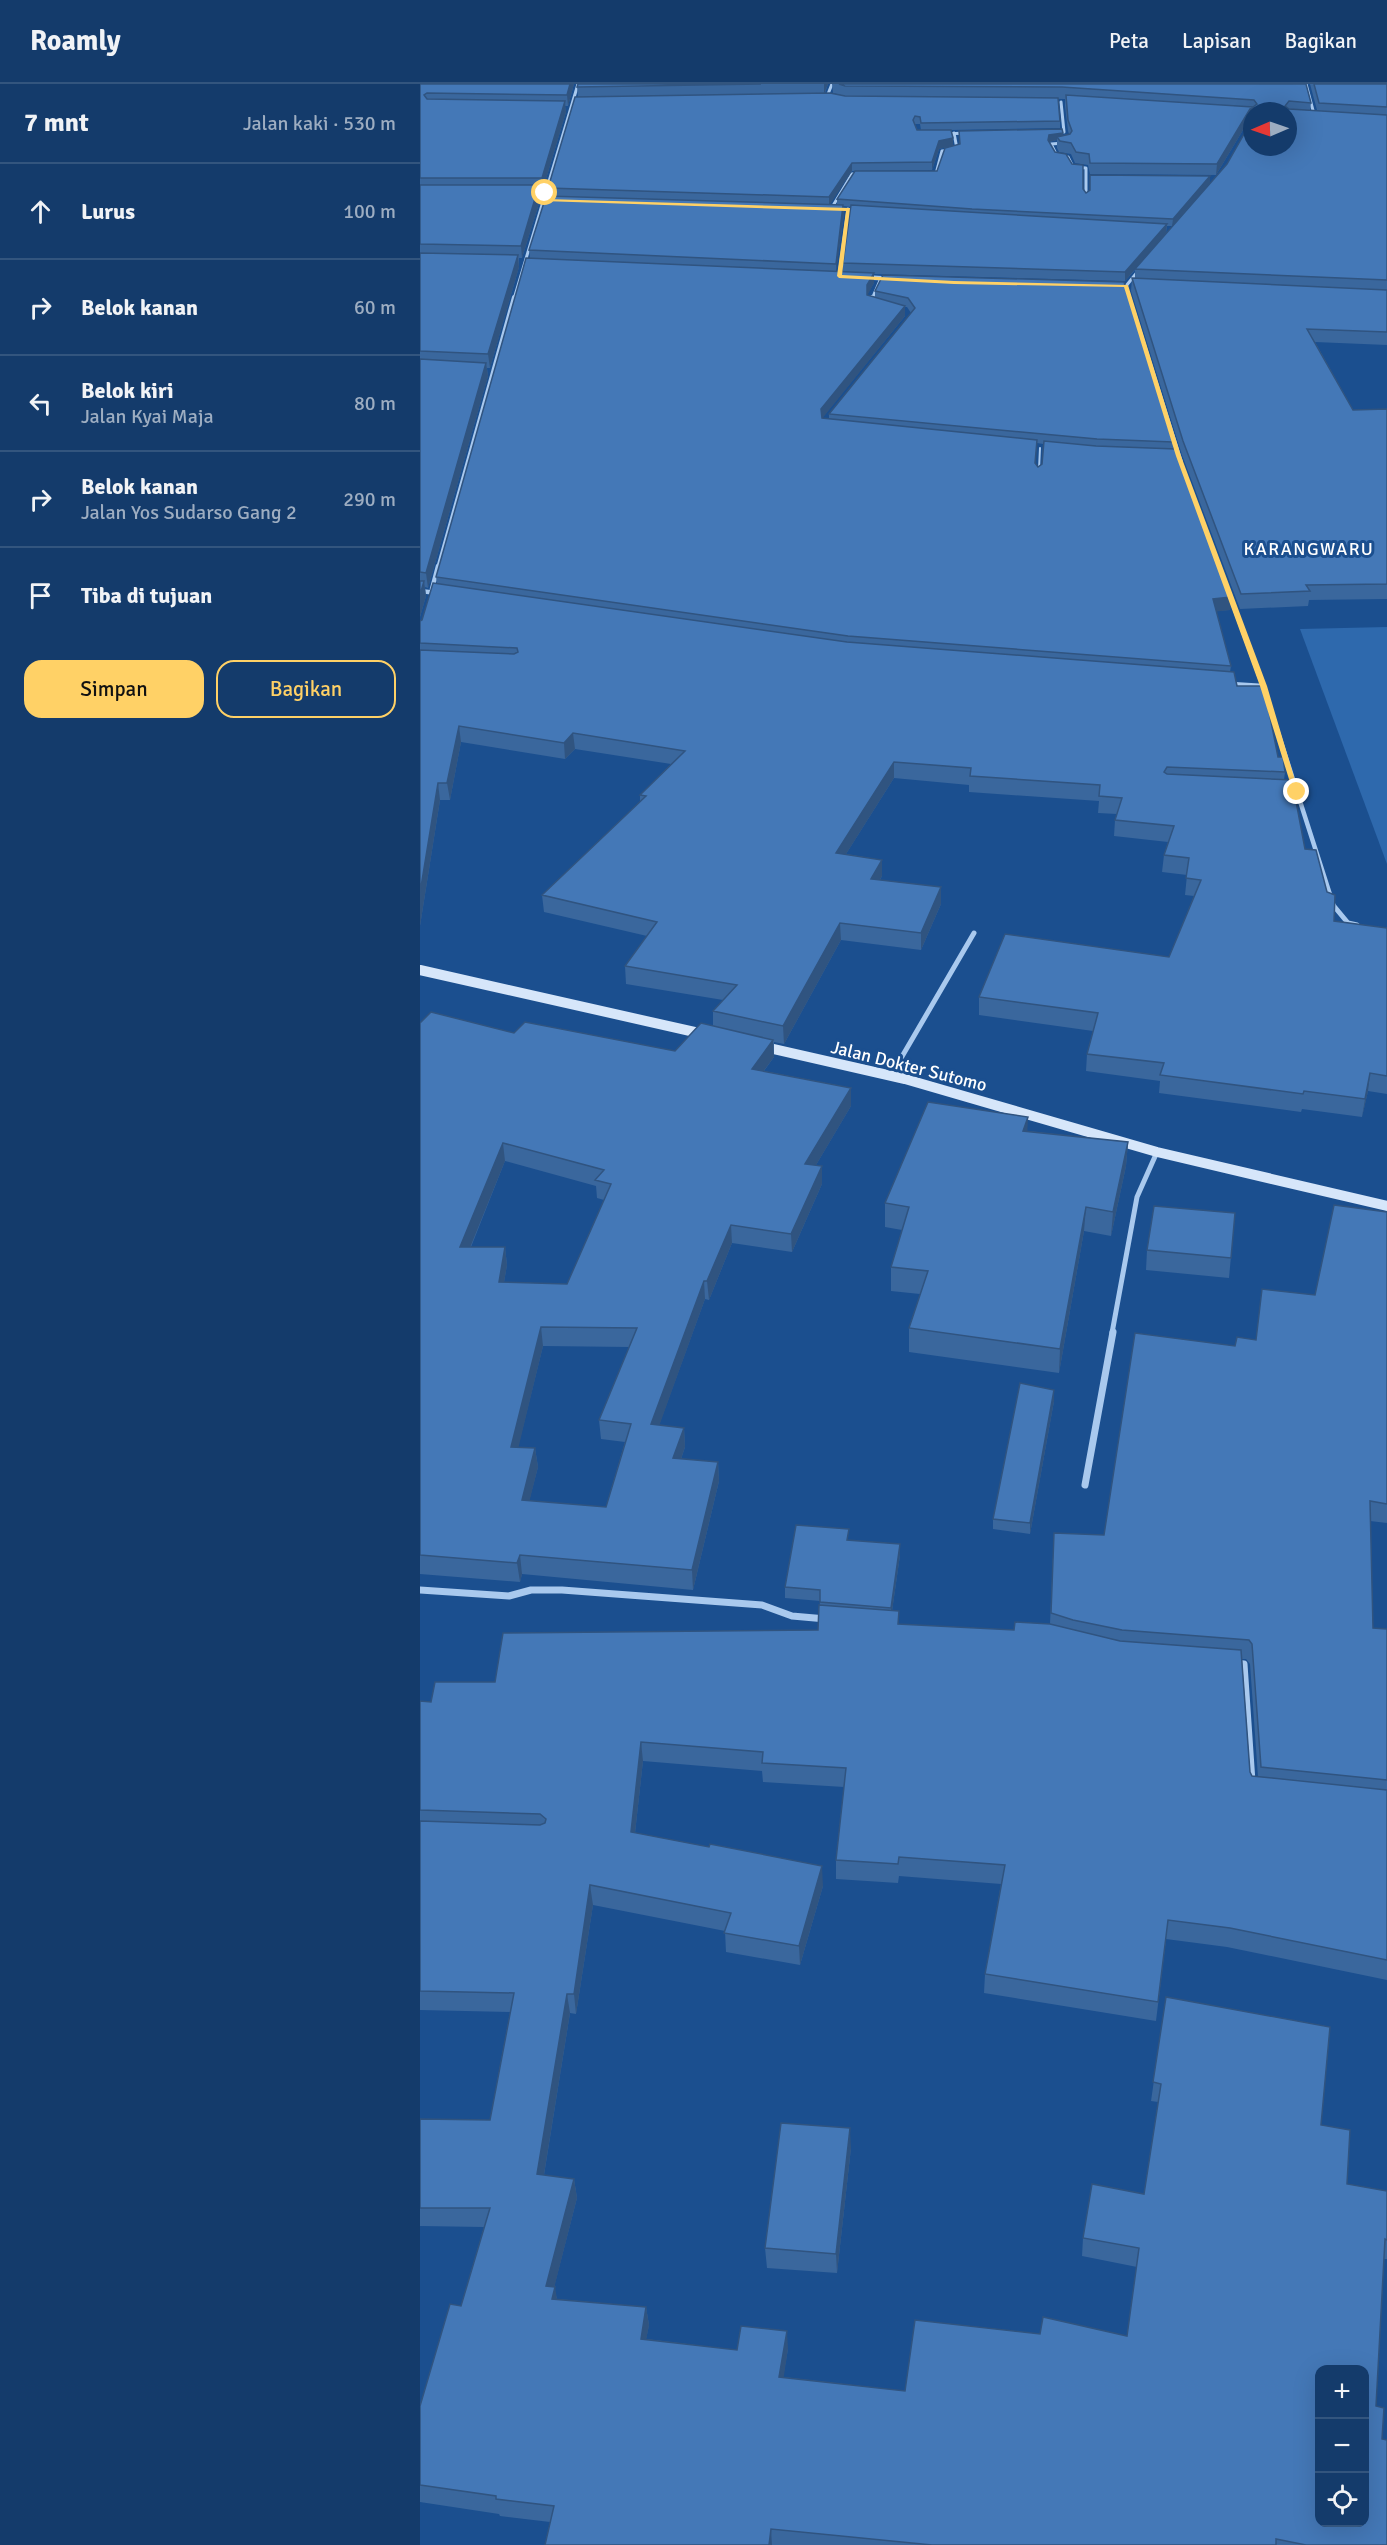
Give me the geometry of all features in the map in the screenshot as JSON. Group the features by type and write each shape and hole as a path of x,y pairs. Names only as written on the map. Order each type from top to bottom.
{"main road":[{"path":"420,970 720,1037"},
{"name":"Jalan Dokter Sutomo","path":"744,1043 905,1079 1157,1152 1387,1206"}],"street":[{"path":"428,603 523,263 578,84"},
{"path":"832,84 828,94 833,97"},
{"path":"1306,84 1315,117 1308,117"},
{"path":"1061,102 1064,132 1068,142 1051,144 1057,156 1068,157 1073,167 1086,168 1086,196"},
{"path":"1053,132 1064,132"},
{"path":"936,134 976,133"},
{"path":"930,175 936,174 942,151 957,149 954,134"},
{"path":"859,210 831,209 836,197 844,191 852,174 867,173"},
{"path":"543,200 555,201"},
{"path":"846,276 848,209"},
{"path":"512,263 535,264"},
{"path":"1126,286 1139,270"},
{"path":"827,276 902,279"},
{"path":"875,305 870,301 881,278"},
{"path":"1115,285 1138,286"},
{"path":"1126,286 1183,466"},
{"path":"1029,447 1049,449"},
{"path":"1168,456 1179,456"},
{"path":"1227,587 1263,686 1334,907 1348,923 1368,929"},
{"path":"420,591 442,594"},
{"path":"1228,684 1263,686"},
{"path":"905,1079 900,1060 974,933"},
{"path":"1085,1485 1137,1197 1157,1152"},
{"path":"420,1590 509,1596 531,1590 573,1591 762,1605 792,1616 832,1620"},
{"path":"1232,1663 1244,1664 1252,1791"}],"lane":[{"path":"822,96 833,97"},
{"path":"574,101 581,101"},
{"path":"1038,475 1040,448"},
{"path":"1285,792 1297,792"}],"shaded area":[{"path":"1387,627 1387,864 1300,629"}],"building":[{"path":"420,84 570,84 567,95 427,93 424,95 427,99 565,101 542,178 420,178"},
{"path":"578,84 761,84 577,87"},
{"path":"839,84 1306,84 1311,103 1256,102 1254,100 1062,87 845,86"},
{"path":"1314,84 1387,84 1387,107 1319,103"},
{"path":"830,93 845,96 1058,98 1060,121 921,123 920,117 915,116 913,120 917,130 951,130 953,138 939,141 932,162 852,163 829,197 548,188 575,97"},
{"path":"1066,95 1243,106 1243,121 1217,164 1090,163 1089,154 1076,152 1071,143 1060,141 1057,137 1070,134 1072,131 1068,120"},
{"path":"1297,109 1387,115 1387,280 1135,269 1227,164 1243,136 1243,156 1297,156"},
{"path":"1062,129 1063,133 1049,135 1048,140 1055,152 1066,154 1072,164 1083,165 1083,189 1086,193 1090,190 1090,175 1210,176 1173,219 972,209 837,199 855,171 937,171 945,148 960,144 959,131"},
{"path":"420,185 539,185 521,246 420,244"},
{"path":"546,196 843,205 836,264 529,250"},
{"path":"851,205 1167,224 1125,272 843,263"},
{"path":"420,253 518,255 488,354 420,351"},
{"path":"526,258 874,273 867,285 867,295 905,306 821,409 822,418 1037,440 1035,463 1038,467 1042,464 1044,441 1096,446 1176,449 1231,597 1213,599 1231,666 848,636 436,577"},
{"path":"883,275 1124,282 1173,442 1097,439 829,414 915,308 908,298 875,291"},
{"path":"1132,278 1387,290 1387,332 1307,329 1353,410 1387,409 1387,584 1306,585 1310,591 1241,594 1183,441"},
{"path":"420,359 486,363 426,573 420,572"},
{"path":"420,581 424,581 420,595"},
{"path":"433,583 847,642 1234,672 1237,686 1264,686 1278,757 1283,757 1285,772 1167,767 1164,772 1167,774 1292,780 1305,849 1316,850 1327,892 1335,895 1334,921 1387,928 1387,1076 1370,1073 1365,1099 1304,1091 1303,1094 1160,1075 1164,1063 1087,1054 1098,1013 979,997 1005,934 1169,957 1201,880 1186,878 1189,858 1164,855 1174,826 1115,820 1122,798 1099,796 1100,785 970,776 971,768 894,762 836,853 882,860 871,879 941,887 921,933 840,923 783,1026 713,1011 737,985 625,966 657,922 542,895 646,796 640,795 685,751 573,733 564,743 459,726 447,783 438,783 420,893 420,650 514,654 518,652 517,648 420,643 420,621"},
{"path":"431,1012 514,1033 525,1022 675,1051 701,1023 773,1040 752,1069 851,1088 805,1164 822,1166 791,1234 731,1225 707,1281 704,1281 651,1424 684,1428 673,1458 718,1462 692,1570 520,1555 517,1563 420,1555 420,1023","holes":["503,1143 604,1170 595,1180 611,1184 567,1284 499,1282 505,1247 460,1247","541,1327 637,1328 599,1420 631,1424 606,1507 522,1500 535,1448 511,1447"]},
{"path":"928,1102 1028,1117 1023,1131 1128,1142 1113,1212 1086,1207 1060,1349 909,1328 928,1271 891,1267 909,1207 885,1203"},
{"path":"1334,1205 1387,1212 1387,1504 1370,1501 1373,1628 1387,1629 1387,1780 1261,1767 1252,1644 1249,1640 1122,1630 1051,1613 1054,1533 1104,1535 1135,1333 1235,1346 1237,1337 1256,1340 1262,1289 1315,1295"},
{"path":"1154,1206 1235,1213 1231,1258 1147,1250"},
{"path":"1020,1383 1054,1390 1030,1523 993,1519"},
{"path":"796,1525 849,1529 847,1540 900,1544 891,1608 820,1602 820,1590 785,1587"},
{"path":"819,1605 899,1611 898,1624 1014,1630 1015,1622 1050,1624 1120,1641 1241,1650 1252,1776 1387,1790 1387,1960 1230,1928 1168,1920 1158,2002 985,1974 1005,1865 899,1857 898,1864 836,1860 846,1768 762,1763 763,1752 641,1742 631,1832 709,1847 710,1844 822,1866 799,1946 724,1933 731,1913 590,1885 574,1994 567,1994 537,2174 574,2179 546,2286 555,2287 552,2299 646,2307 641,2339 737,2350 741,2326 787,2331 779,2377 905,2391 915,2320 1040,2334 1043,2317 1127,2336 1139,2248 1083,2238 1092,2184 1144,2194 1161,2084 1153,2082 1166,1997 1330,2027 1321,2125 1350,2130 1347,2184 1387,2191 1387,2240 1385,2239 1376,2406 1384,2408 1382,2439 1387,2440 1387,2545 1306,2545 1276,2539 1276,2545 932,2545 771,2529 769,2545 545,2545 554,2506 496,2499 496,2496 420,2485 420,2406 450,2304 461,2306 490,2208 420,2208 420,2119 490,2120 514,1993 420,1991 420,1821 540,1825 545,1823 546,1819 540,1814 420,1810 420,1701 431,1702 435,1682 495,1682 503,1633 818,1630"},
{"path":"781,2123 850,2128 836,2254 765,2248"}],"district":[{"name":"KARANGWARU","path":"1309,549"}],"route":[{"path":"545,193 543,200 848,209 839,276 954,282 1126,286 1179,456 1263,686 1297,792"}]}
